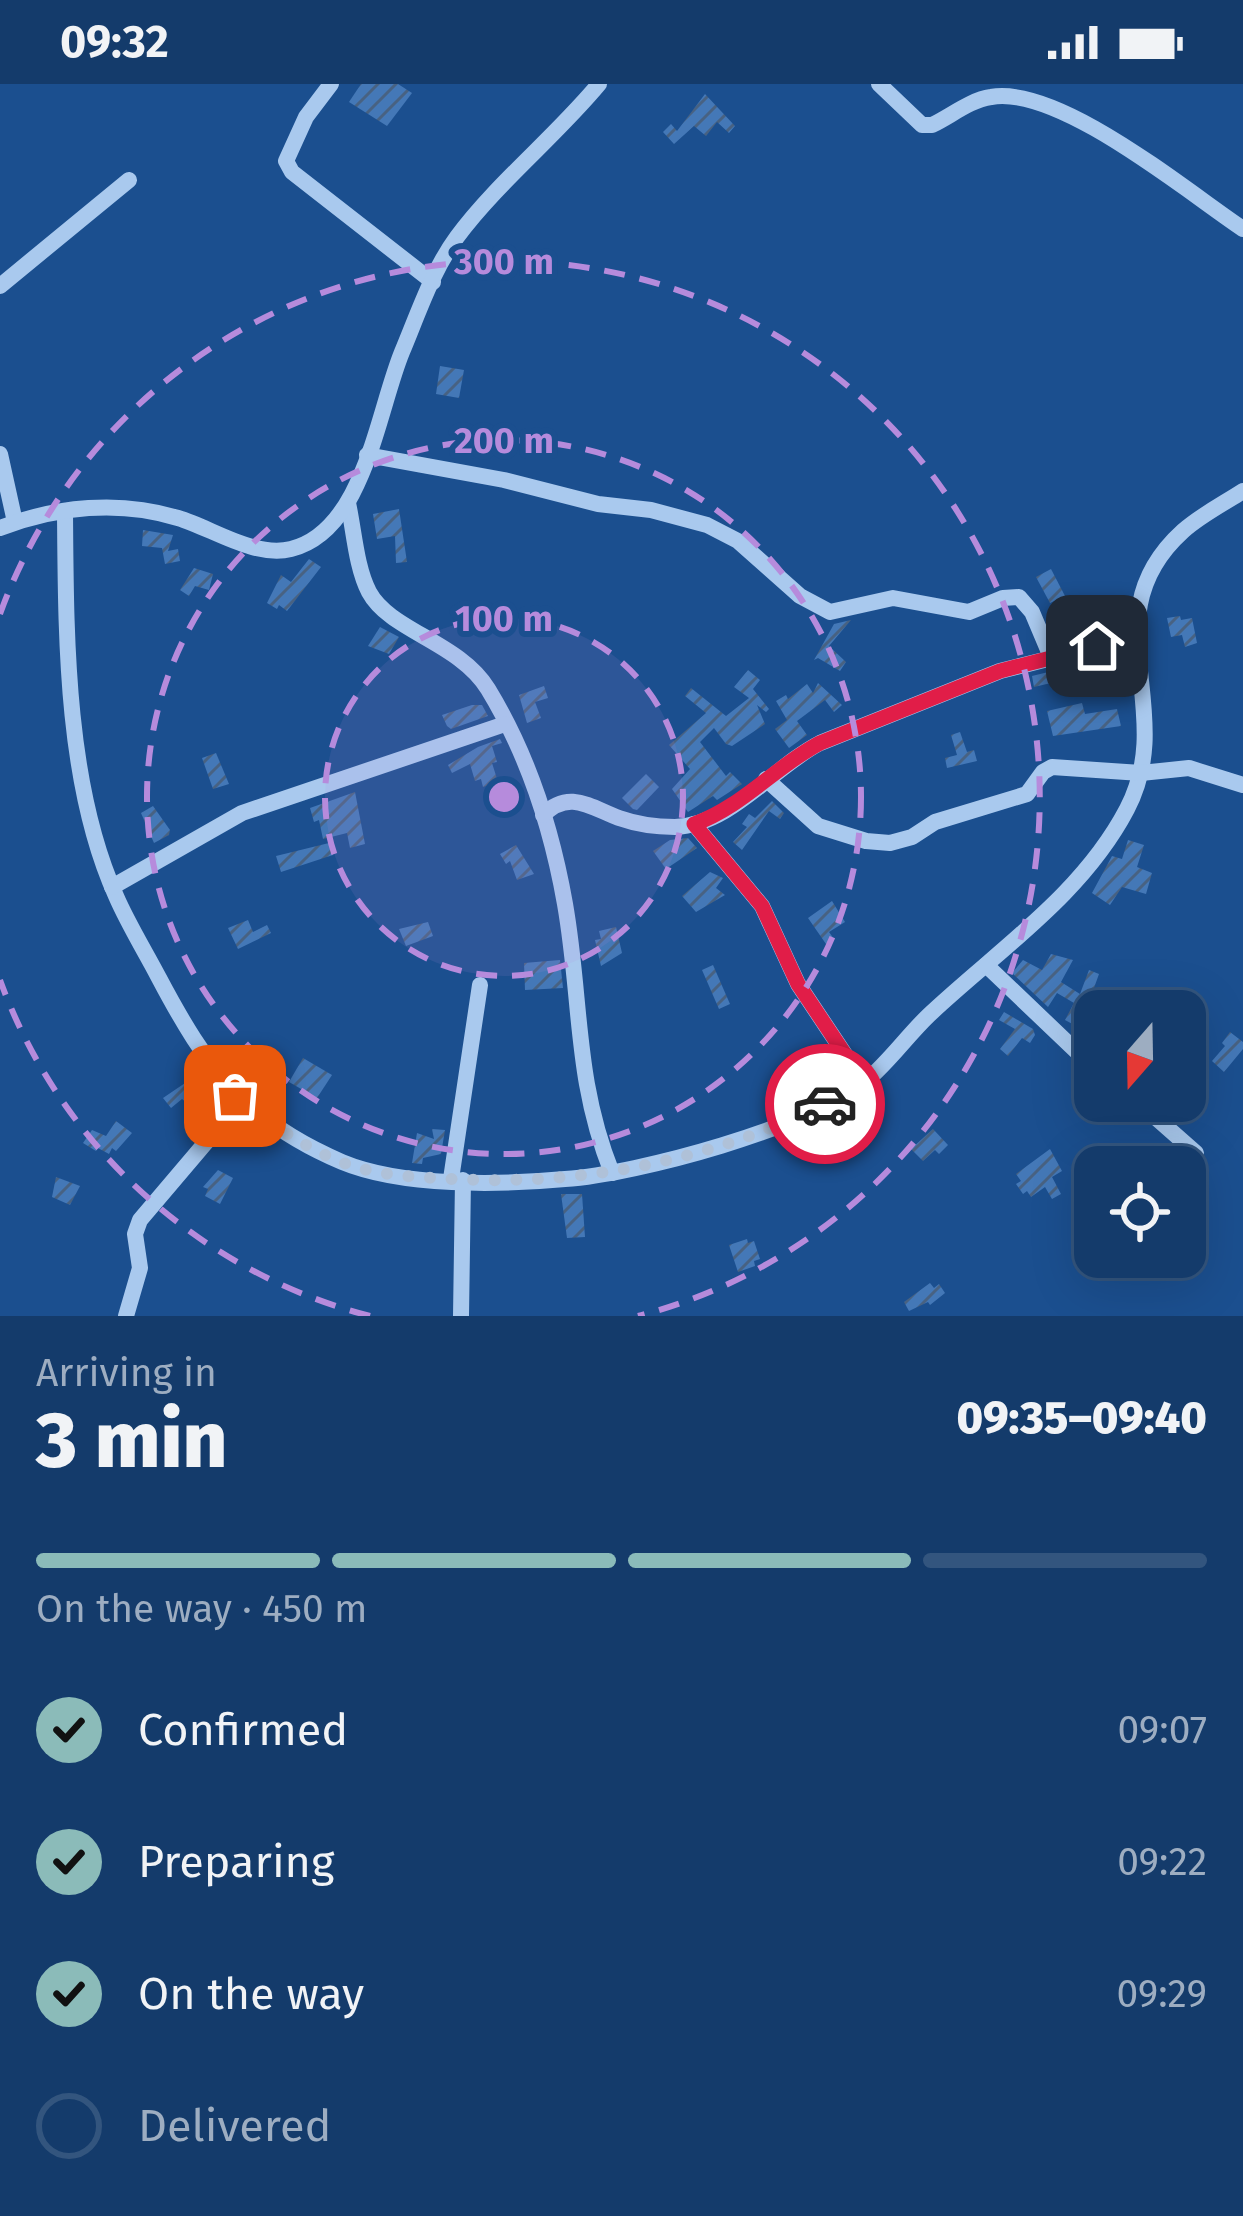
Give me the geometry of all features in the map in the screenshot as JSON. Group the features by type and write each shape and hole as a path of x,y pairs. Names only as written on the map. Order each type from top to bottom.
{"street":[{"path":"331,84 306,117 286,161 292,172 433,282"},
{"path":"0,454 8,525 107,507 152,510 254,546 285,551 311,542 333,526 348,503 400,357 457,237 599,84"},
{"path":"879,84 922,125 932,125 995,95 1043,105 1118,142 1243,230"},
{"path":"0,286 130,180"},
{"path":"367,454 694,520 738,541 800,596 830,612 893,598 969,612 1003,598 1019,597 1032,612 1051,657"},
{"path":"64,512 67,655 74,725 96,835 112,886 209,1066 241,1101 345,1163 387,1174 538,1182 612,1173 689,1154 798,1118 864,1083 1055,904 1127,810 1141,773 1148,738 1136,637 1137,602 1149,572 1197,519 1243,491"},
{"path":"348,503 368,590 389,613 462,657 489,691 543,815 565,904 589,1104 612,1173"},
{"path":"543,815 563,800 577,800 643,824 694,824 728,808 820,743 1000,671 1136,637"},
{"path":"112,886 242,813 505,724"},
{"path":"766,779 818,826 866,842 890,843 935,823 1027,794 1047,768 1141,773 1189,768 1243,784"},
{"path":"694,824 762,906 798,984 864,1083"},
{"path":"986,965 1074,1049"},
{"path":"461,1316 457,1180 480,986"},
{"path":"126,1316 140,1268 135,1234 140,1220 241,1101"},
{"path":"1161,1122 1188,1146"}],"building":[{"path":"361,84 398,84 412,93 387,126 349,102"},
{"path":"705,94 735,126 729,133 717,122 706,136 694,126 674,144 663,132 671,124 677,131"},
{"path":"440,366 464,370 459,398 436,394"},
{"path":"399,509 407,562 396,563 395,536 377,539 373,514"},
{"path":"143,530 173,535 168,551 178,549 180,561 165,564 162,548 142,546"},
{"path":"309,559 321,567 287,611 267,603 281,575 291,582"},
{"path":"194,568 213,574 209,590 195,586 189,596 180,590"},
{"path":"1051,569 1065,596 1050,603 1036,577"},
{"path":"1180,616 1181,620 1192,618 1197,643 1185,647 1182,635 1171,637 1167,618"},
{"path":"851,620 829,646 846,662 840,671 814,660 834,624"},
{"path":"380,627 399,637 389,654 368,646"},
{"path":"1126,653 1127,665 1034,687 1032,676"},
{"path":"748,670 760,680 753,689 769,709 766,712 757,705 765,724 732,746 714,728 700,742 726,776 730,772 742,784 688,812 672,789 690,769 669,745 706,713 685,696 691,688 726,716 749,698 734,687"},
{"path":"818,683 842,705 834,712 825,700 797,721 807,735 789,748 775,729 787,720 776,701 786,695 788,699 807,684 813,693"},
{"path":"544,686 548,698 535,702 541,718 527,723 519,695"},
{"path":"1082,703 1085,714 1117,709 1121,726 1053,736 1047,711"},
{"path":"482,705 488,716 451,729 447,726 442,715"},
{"path":"960,732 967,752 974,750 977,761 947,768 945,758 957,755 951,735"},
{"path":"500,739 502,743 492,746 498,782 483,787 481,779 475,781 470,764 452,773 448,765"},
{"path":"216,753 229,784 213,789 202,758"},
{"path":"646,774 659,787 633,809 622,798"},
{"path":"355,792 365,844 350,848 347,833 323,839 319,820 314,822 310,808"},
{"path":"772,801 784,813 780,819 769,811 742,850 733,842 747,827 742,824 749,814 755,818"},
{"path":"153,806 170,830 154,843 141,813"},
{"path":"688,838 697,848 666,869 653,851 670,840"},
{"path":"1128,840 1144,845 1137,867 1152,873 1146,894 1122,887 1110,905 1092,893 1112,856 1122,859"},
{"path":"329,843 333,855 281,872 276,856"},
{"path":"516,845 534,874 517,880 510,861 506,864 500,854"},
{"path":"710,872 723,878 716,888 725,895 696,912 682,896"},
{"path":"832,901 845,922 829,932 834,939 826,944 808,918"},
{"path":"248,920 253,932 267,925 271,933 238,949 228,928"},
{"path":"428,922 433,936 406,946 399,929"},
{"path":"616,927 622,953 601,966 595,940 601,939 599,931"},
{"path":"1051,954 1073,960 1061,982 1074,990 1074,1003 1057,993 1048,1007 1012,973 1023,960 1042,970"},
{"path":"560,960 563,988 525,990 524,963"},
{"path":"713,965 730,1004 719,1009 702,970"},
{"path":"1089,970 1099,974 1093,990 1082,990"},
{"path":"1074,1003 1074,1025 1065,1020"},
{"path":"1004,1012 1033,1029 1035,1035 1030,1043 1022,1038 1008,1056 1000,1049 1015,1029 999,1020"},
{"path":"1230,1032 1243,1042 1243,1049 1224,1072 1212,1061"},
{"path":"821,1044 846,1079 817,1096 810,1083 821,1077 807,1053"},
{"path":"303,1058 332,1075 317,1098 289,1082"},
{"path":"191,1079 208,1093 203,1100 209,1106 200,1114 182,1099 171,1108 163,1098"},
{"path":"116,1121 132,1133 116,1151 96,1151 83,1143 92,1130 106,1136"},
{"path":"432,1129 445,1130 441,1154 423,1158 422,1164 412,1163 417,1133 434,1139"},
{"path":"933,1129 948,1145 923,1161 911,1149"},
{"path":"1050,1149 1062,1171 1052,1177 1061,1194 1052,1199 1045,1187 1031,1197 1027,1191 1023,1194 1016,1174"},
{"path":"218,1170 233,1178 220,1204 205,1196 208,1189 203,1187"},
{"path":"56,1177 80,1186 70,1205 52,1197"},
{"path":"561,1194 582,1194 585,1237 567,1238"},
{"path":"754,1241 760,1259 738,1272 729,1245"},
{"path":"930,1283 934,1288 939,1284 945,1293 930,1305 909,1311 904,1302"}],"way so far":[{"path":"235,1096 265,1119 345,1163 387,1174 538,1182 593,1177 689,1154 798,1118 825,1104"}],"route":[{"path":"825,1104 864,1083 798,984 762,906 694,824 728,808 820,743 1000,671 1097,646"}]}
